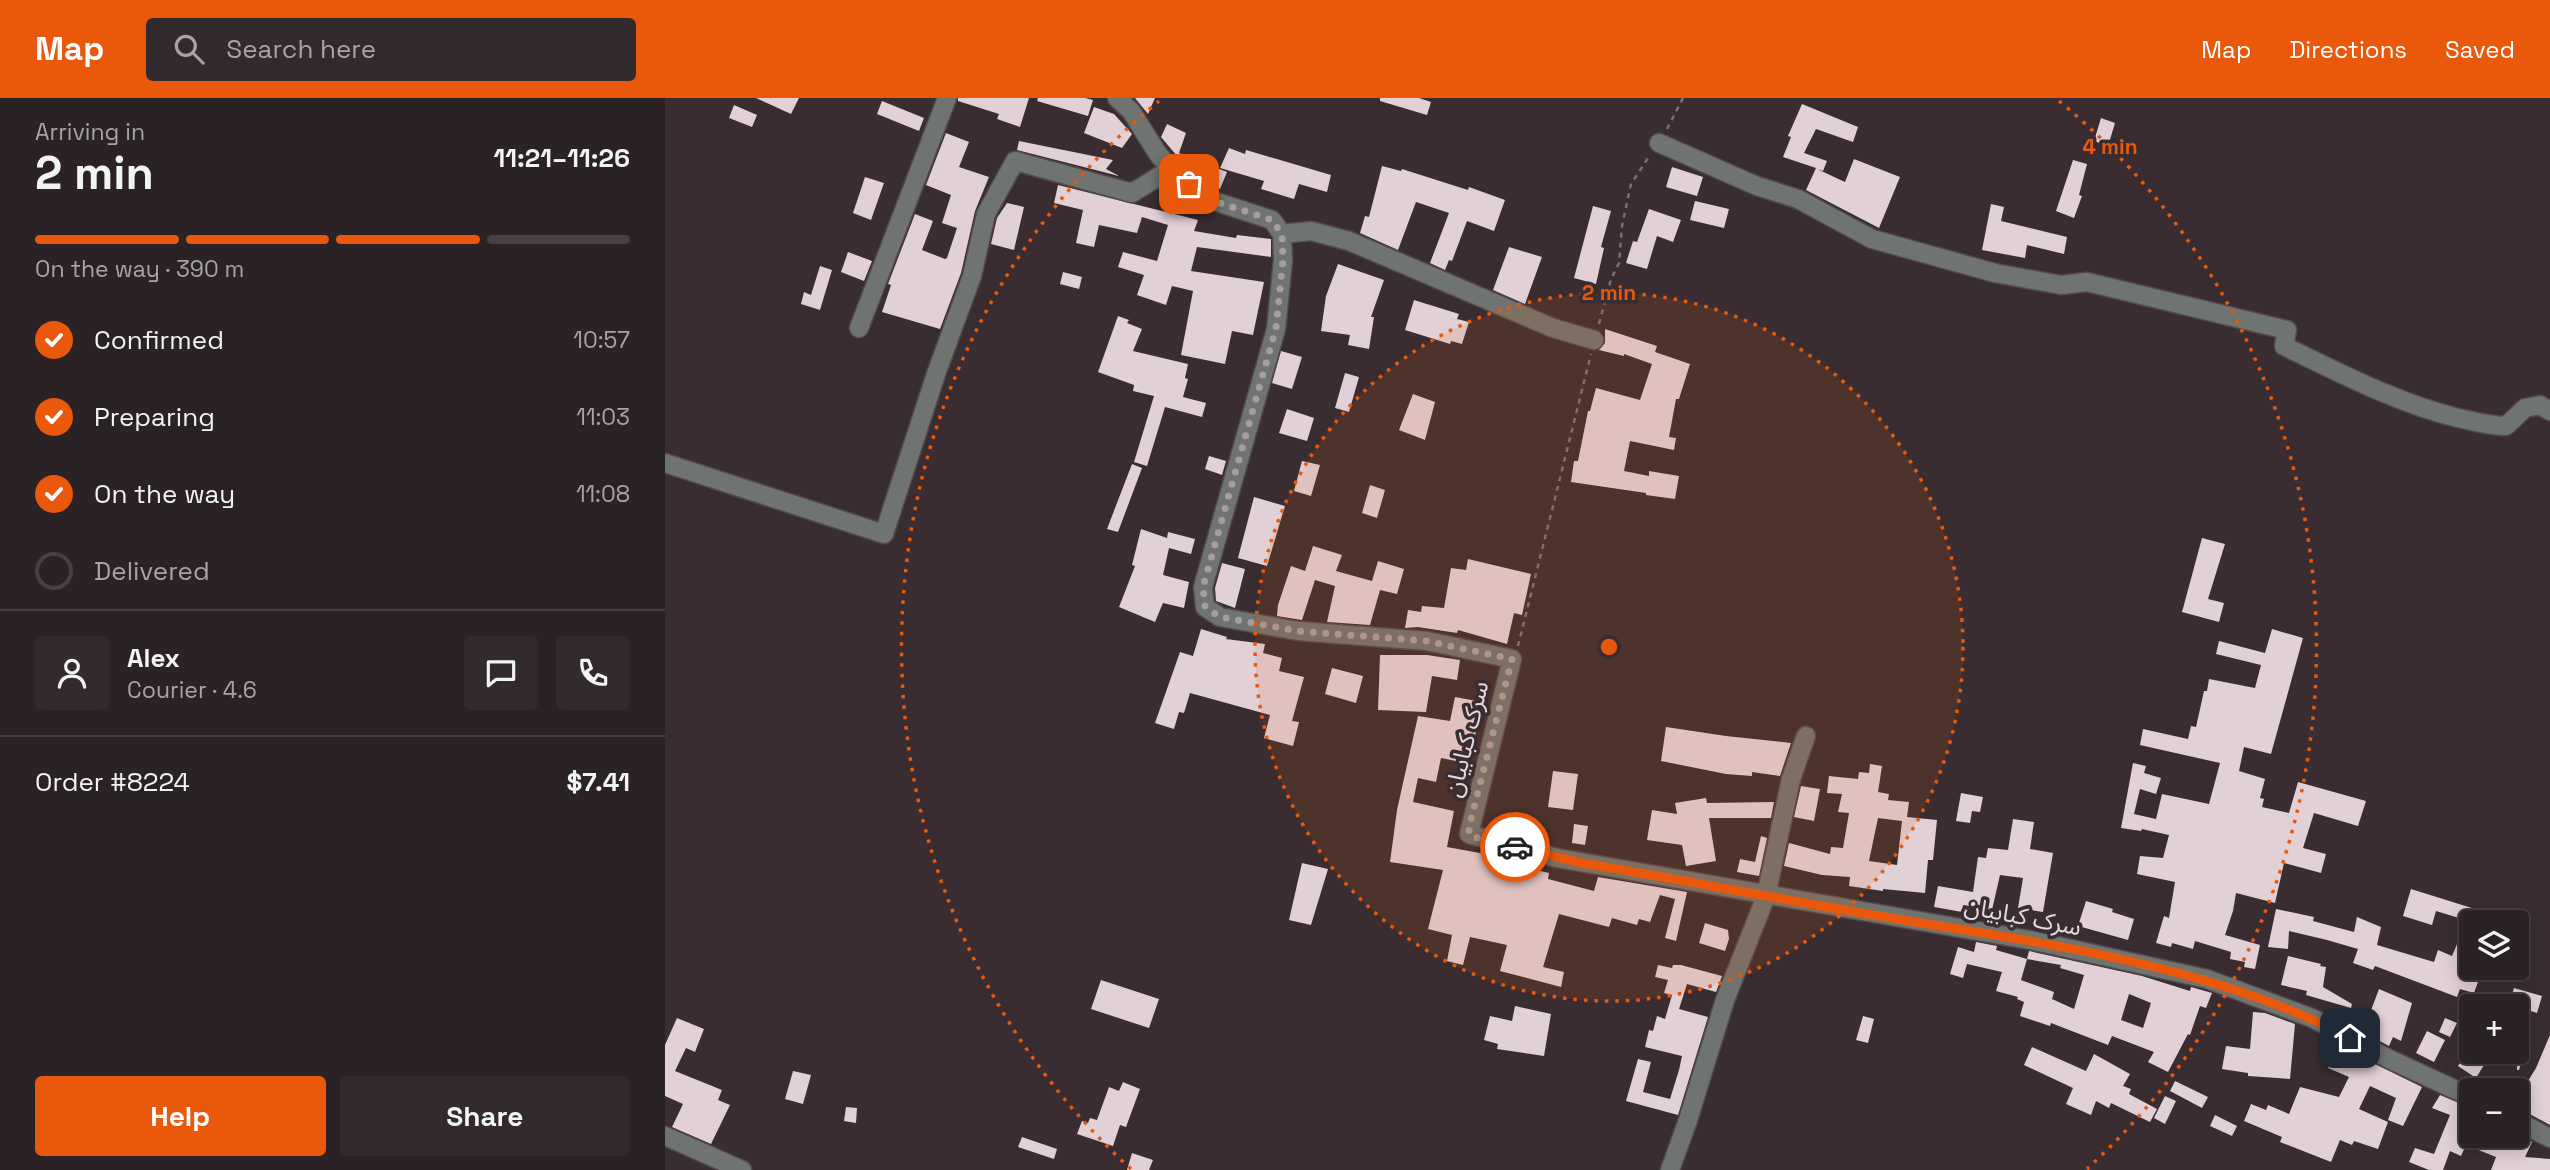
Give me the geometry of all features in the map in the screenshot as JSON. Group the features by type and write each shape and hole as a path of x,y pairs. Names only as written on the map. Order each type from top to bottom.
{"street":[{"path":"859,328 947,98"},
{"path":"1117,98 1131,111 1158,154 1171,169 1208,199 1272,220 1282,234 1311,231 1349,241 1553,328 1594,340"},
{"path":"1660,143 1757,186 1798,199 1872,239 1995,273 2061,285 2087,282 2287,330 2284,346 2424,410 2493,426 2506,426 2525,408 2540,405 2550,411"},
{"path":"665,463 884,534 936,374 972,276 986,214 1015,161 1132,192 1171,169"},
{"name":"سرک کبابیان","path":"1282,234 1283,260 1276,328 1203,587 1205,607 1220,617 1298,631 1426,641 1512,659 1469,834 1557,858 2035,942 2207,979 2312,1018 2387,1058 2459,1091"},
{"path":"1670,1170 1725,1000 1766,895 1791,779 1805,736"},
{"path":"2529,1127 2550,1138"},
{"path":"665,1136 742,1170"}],"path":[{"path":"1512,659 1519,643 1594,340 1611,279 1619,263 1622,226 1631,184 1660,143 1683,98"}],"building":[{"path":"756,98 799,98 791,114"},
{"path":"958,98 1029,98 1020,127 997,119 999,114 958,101"},
{"path":"1038,98 1093,100 1088,116 1037,101"},
{"path":"1135,98 1155,98 1148,114"},
{"path":"1380,98 1419,98 1431,102 1427,115 1380,101"},
{"path":"882,101 924,118 919,131 877,114"},
{"path":"1802,104 1858,127 1853,142 1816,129 1804,153 1827,161 1823,171 1817,169 1845,182 1854,159 1900,177 1879,228 1806,190 1816,168 1783,157 1791,137 1788,136"},
{"path":"734,105 757,115 752,127 729,118"},
{"path":"1094,107 1114,114 1132,134 1122,148 1084,133"},
{"path":"2101,118 2115,123 2108,146 2094,141"},
{"path":"1167,124 1186,133 1179,153 1227,172 1220,189 1187,168 1161,137"},
{"path":"946,133 969,142 959,167 989,177 975,211 961,273 940,329 882,312 891,285 888,284 915,214 933,221 922,250 947,258 957,228 942,223 951,195 926,185"},
{"path":"1019,141 1113,160 1106,169 1119,176 1017,150"},
{"path":"1229,148 1245,154 1246,150 1331,175 1327,192 1299,184 1294,199 1261,189 1264,181 1220,168"},
{"path":"2073,160 2087,164 2079,195 2082,196 2074,218 2056,211"},
{"path":"1382,166 1401,171 1402,169 1468,190 1469,187 1505,200 1494,231 1467,221 1452,261 1449,260 1445,270 1430,263 1449,213 1416,202 1398,250 1360,233 1365,216 1369,217"},
{"path":"1672,167 1703,177 1697,196 1666,187"},
{"path":"865,177 884,183 871,220 853,213"},
{"path":"1058,185 1198,220 1194,231 1236,238 1237,235 1271,239 1271,257 1197,247 1191,271 1264,282 1253,335 1232,331 1225,364 1181,355 1193,291 1172,286 1166,305 1137,295 1144,275 1118,267 1123,252 1157,261 1168,225 1142,217 1137,233 1099,225 1094,247 1076,243 1083,210 1054,203"},
{"path":"1695,201 1729,209 1724,228 1690,220"},
{"path":"1007,203 1024,207 1014,250 991,244 997,218"},
{"path":"1991,204 2004,207 2001,221 2067,237 2064,254 2027,245 2025,258 1982,250"},
{"path":"1593,206 1611,211 1601,247 1604,248 1596,284 1574,278"},
{"path":"1649,209 1681,220 1673,242 1657,236 1647,269 1626,263 1633,241 1637,242"},
{"path":"1509,247 1542,257 1525,304 1493,290"},
{"path":"848,252 872,261 864,281 841,272"},
{"path":"1338,264 1384,280 1371,317 1374,317 1369,349 1348,345 1350,335 1321,331 1326,296"},
{"path":"820,266 832,270 820,310 801,304 804,292 811,295"},
{"path":"1063,272 1082,277 1079,289 1060,284"},
{"path":"1414,300 1459,314 1457,319 1469,322 1462,344 1451,341 1450,344 1405,330"},
{"path":"1118,316 1142,329 1133,351 1188,364 1185,378 1188,379 1183,397 1206,403 1202,417 1165,407 1147,466 1134,462 1154,396 1133,391 1134,385 1098,372"},
{"path":"1605,329 1657,346 1655,352 1690,364 1679,399 1676,399 1669,437 1676,438 1674,450 1630,441 1624,471 1649,476 1649,471 1679,476 1675,499 1571,482 1574,461 1578,461 1588,411 1596,388 1640,400 1652,364 1624,354 1599,350 1605,343"},
{"path":"1281,351 1302,357 1292,389 1272,383"},
{"path":"1345,373 1359,377 1349,412 1335,408"},
{"path":"1413,394 1435,402 1425,440 1399,430"},
{"path":"1287,409 1314,418 1307,441 1279,433"},
{"path":"1209,456 1226,461 1222,475 1205,469"},
{"path":"1302,461 1320,465 1311,496 1294,491"},
{"path":"1132,464 1142,468 1118,532 1107,529"},
{"path":"1370,485 1385,490 1377,518 1362,513"},
{"path":"1254,497 1285,506 1267,566 1238,558"},
{"path":"1141,529 1167,538 1168,532 1195,539 1191,554 1169,548 1163,575 1189,582 1184,608 1163,603 1155,622 1119,607 1135,566 1132,565"},
{"path":"2202,538 2225,544 2208,599 2224,603 2219,622 2182,612"},
{"path":"1313,546 1342,555 1336,571 1372,581 1378,561 1404,569 1397,594 1380,590 1370,625 1327,622 1335,586 1315,580 1302,620 1277,616 1291,566 1305,571"},
{"path":"1468,559 1531,574 1522,615 1514,613 1507,644 1458,630 1457,633 1418,627 1405,628 1408,610 1421,612 1422,606 1444,608 1451,568 1466,570"},
{"path":"1222,563 1245,569 1235,608 1216,601 1215,588"},
{"path":"1201,629 1227,637 1226,639 1265,644 1263,653 1282,658 1279,671 1304,677 1292,721 1299,722 1293,746 1264,738 1270,715 1190,693 1184,713 1179,712 1174,729 1155,723 1180,652 1193,656"},
{"path":"2272,629 2303,638 2271,754 2244,747 2239,771 2265,779 2260,798 2264,799 2262,807 2289,813 2298,782 2366,801 2358,826 2314,813 2303,848 2326,854 2321,873 2284,863 2275,903 2236,893 2225,935 2260,945 2255,969 2244,967 2245,962 2230,959 2231,952 2195,941 2193,949 2172,943 2171,947 2156,943 2164,916 2169,918 2175,882 2137,874 2140,856 2163,858 2169,835 2121,828 2133,763 2146,766 2144,773 2161,778 2156,794 2140,789 2134,814 2156,819 2162,794 2209,804 2220,763 2140,745 2143,729 2188,739 2191,726 2196,727 2209,679 2255,688 2261,665 2216,654 2219,641 2265,653"},
{"path":"1380,655 1427,655 1460,660 1457,680 1432,676 1426,712 1378,710"},
{"path":"1332,668 1363,676 1356,703 1325,694"},
{"path":"1455,697 1482,702 1475,736 1471,735 1466,763 1441,758 1436,782 1418,778 1413,802 1454,811 1447,847 1496,856 1495,860 1549,873 1548,879 1594,891 1598,877 1687,892 1676,941 1665,938 1675,899 1660,895 1650,922 1639,919 1637,925 1612,918 1609,927 1559,914 1543,967 1564,972 1561,987 1500,971 1507,945 1470,937 1463,965 1447,961 1452,935 1428,929 1443,870 1390,862 1397,810 1418,716 1450,721"},
{"path":"1666,727 1791,743 1780,776 1752,772 1752,776 1726,774 1661,761"},
{"path":"1870,764 1882,766 1878,792 1889,794 1888,800 1909,802 1907,817 1937,820 1933,860 1928,860 1925,893 1849,886 1850,877 1822,875 1784,866 1789,843 1830,854 1831,847 1843,848 1849,813 1838,812 1842,794 1827,793 1829,776 1858,779 1859,772 1869,773","holes":["1878,818 1902,821 1897,865 1869,861"]},
{"path":"1553,771 1578,774 1573,810 1548,807"},
{"path":"1801,786 1820,789 1814,821 1794,817"},
{"path":"1961,793 1983,797 1980,812 1972,811 1970,823 1956,821"},
{"path":"1706,798 1707,803 1774,802 1771,818 1709,818 1716,861 1686,866 1682,845 1647,840 1652,810 1677,814 1675,803"},
{"path":"2013,819 2034,822 2030,849 2053,853 2043,912 2018,908 2023,878 2000,875 1992,910 1963,905 1962,912 1934,907 1938,886 1973,892 1978,857 1986,858 1988,848 2008,850"},
{"path":"1574,824 1588,826 1585,845 1572,843"},
{"path":"1761,836 1767,838 1759,876 1737,872 1740,859 1755,862"},
{"path":"1302,863 1328,869 1311,925 1289,920"},
{"path":"2411,889 2478,910 2459,910 2459,918 2436,911 2432,925 2403,916"},
{"path":"2086,901 2134,919 2128,940 2078,926"},
{"path":"2276,909 2314,917 2313,921 2354,932 2357,917 2381,927 2377,945 2434,962 2438,950 2452,956 2459,940 2459,980 2479,980 2474,993 2460,989 2457,997 2375,966 2373,970 2353,963 2358,949 2289,931 2288,949 2268,947"},
{"path":"1705,923 1728,930 1729,939 1725,951 1699,943"},
{"path":"1976,942 1997,946 1996,950 2027,959 2029,951 2142,976 2190,991 2191,987 2212,993 2206,1008 2200,1006 2190,1035 2188,1034 2168,1072 2148,1062 2154,1052 2112,1036 2108,1045 2051,1023 2050,1026 2020,1016 2024,1002 2017,999 2018,997 1996,991 2002,972 1967,964 1963,978 1950,974 1958,947 1974,952","holes":["2027,959 2061,965 2060,968 2084,975 2074,1009 2052,999 2054,992 2021,980","2129,994 2151,1003 2143,1028 2121,1020"]},
{"path":"2288,956 2326,967 2323,987 2352,1004 2351,1008 2306,995 2307,991 2281,985"},
{"path":"1658,965 1672,968 1673,965 1681,965 1722,976 1716,992 1687,984 1679,1009 1708,1017 1678,1115 1626,1101 1638,1059 1651,1062 1643,1092 1670,1099 1679,1070 1682,1056 1645,1047 1649,1030 1653,1031 1657,1016 1665,1019 1672,995 1664,993 1668,980 1655,977"},
{"path":"1101,980 1159,999 1149,1028 1091,1009"},
{"path":"2514,988 2542,996 2537,1013 2529,1010 2529,994 2512,994"},
{"path":"2379,989 2412,1003 2401,1041 2393,1037 2389,1046 2336,1018 2371,1021 2370,1013"},
{"path":"1515,1006 1551,1014 1544,1056 1497,1049 1498,1044 1484,1040 1490,1016 1512,1021"},
{"path":"2253,1012 2265,1013 2295,1024 2290,1079 2248,1076 2248,1073 2222,1069 2226,1046 2250,1049"},
{"path":"1863,1016 1874,1019 1868,1043 1856,1040"},
{"path":"677,1018 704,1029 695,1052 686,1048 675,1071 722,1090 718,1100 730,1105 711,1144 672,1127 683,1104 665,1096 665,1045"},
{"path":"2445,1018 2457,1023 2450,1037 2439,1032"},
{"path":"2427,1031 2445,1040 2434,1062 2416,1053"},
{"path":"2550,1035 2550,1125 2529,1114 2529,1079"},
{"path":"2338,1046 2422,1087 2403,1126 2388,1120 2396,1098 2370,1086 2359,1109 2388,1122 2378,1149 2354,1141 2352,1145 2340,1140 2331,1162 2280,1142 2282,1137 2244,1121 2251,1104 2266,1110 2268,1105 2289,1114 2300,1087 2339,1097 2349,1077 2328,1068"},
{"path":"2032,1047 2086,1071 2094,1054 2130,1074 2123,1086 2131,1089 2129,1094 2157,1109 2150,1122 2111,1103 2109,1108 2096,1101 2091,1115 2066,1104 2073,1088 2024,1065"},
{"path":"2459,1064 2485,1064 2476,1078 2458,1066"},
{"path":"793,1071 811,1075 803,1104 785,1099"},
{"path":"2175,1081 2208,1097 2202,1108 2170,1091"},
{"path":"1123,1082 1140,1089 1126,1127 1120,1125 1113,1146 1077,1134 1082,1121 1088,1123 1090,1118 1097,1120 1109,1087 1119,1091"},
{"path":"2440,1095 2459,1103 2459,1148 2465,1148 2461,1156 2450,1151 2443,1170 2429,1170 2409,1162 2415,1148 2434,1154 2450,1115 2432,1108"},
{"path":"2165,1096 2176,1101 2165,1124 2154,1118"},
{"path":"846,1107 857,1108 856,1123 844,1121"},
{"path":"2215,1115 2237,1126 2232,1136 2210,1126"},
{"path":"1022,1137 1057,1149 1054,1159 1018,1147"},
{"path":"2529,1140 2532,1142 2525,1157 2550,1159 2550,1170 2491,1170 2496,1157 2474,1148 2529,1148"},
{"path":"1132,1153 1153,1160 1149,1170 1127,1170"}],"way so far":[{"path":"1189,184 1208,199 1272,220 1282,234 1283,260 1276,328 1203,587 1205,607 1220,617 1298,631 1426,641 1512,659 1469,834 1515,847"}],"route":[{"path":"1515,847 1582,863 2035,942 2207,979 2312,1018 2350,1038"}]}
